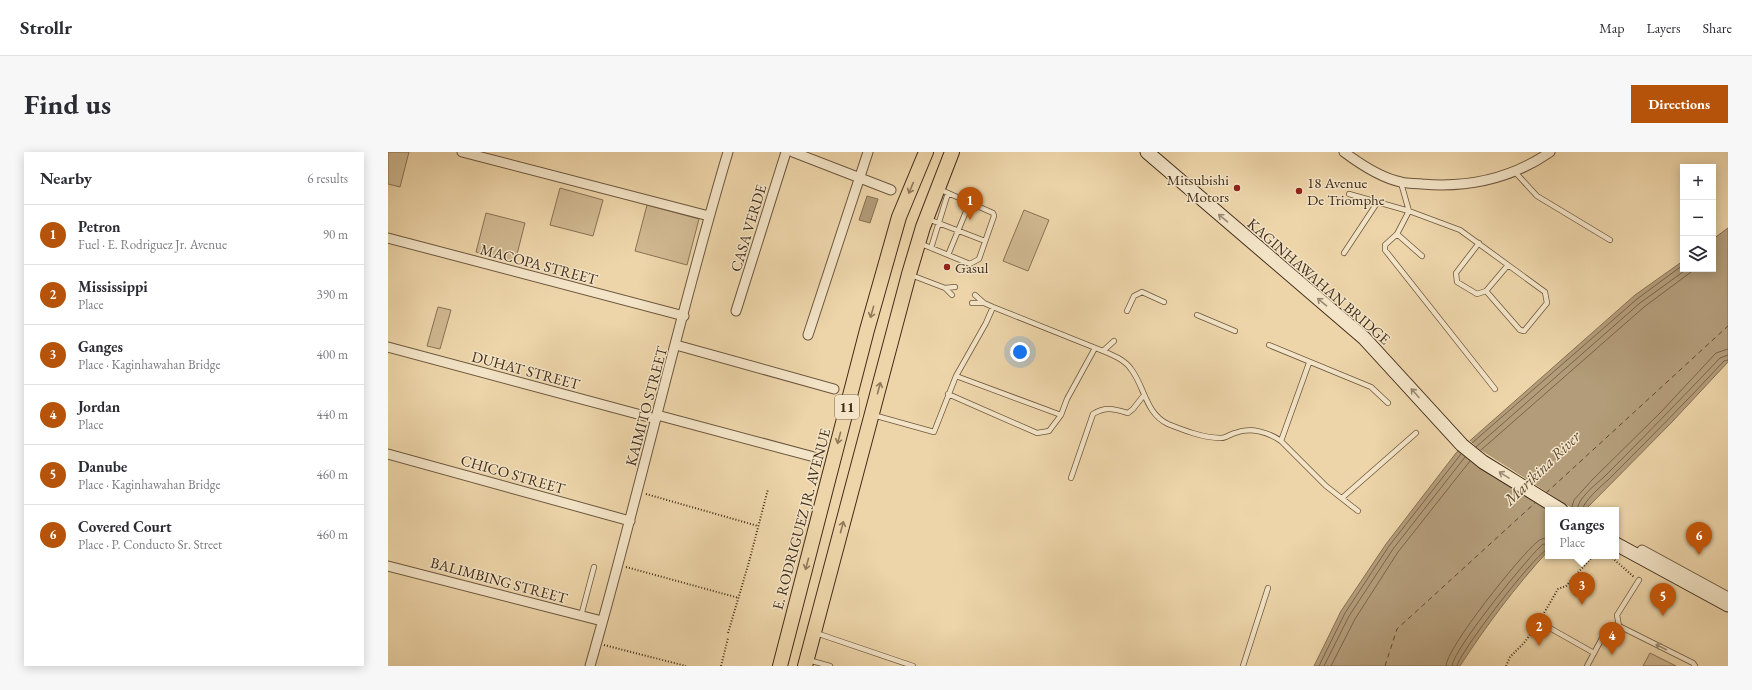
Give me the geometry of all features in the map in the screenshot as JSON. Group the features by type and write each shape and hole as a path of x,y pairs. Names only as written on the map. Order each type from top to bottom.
{"main road":[{"name":"E. RODRIGUEZ JR. AVENUE","path":"780,666 867,330 899,217 926,152"},
{"name":"11","path":"806,663 910,274 925,246 932,220 943,190 952,152"},
{"name":"KAGINHAWAHAN BRIDGE","path":"1147,152 1364,338 1462,445 1483,462 1556,507"},
{"path":"1619,546 1728,604"}],"street":[{"path":"462,152 709,216"},
{"name":"KAIMITO STREET","path":"590,666 638,492 709,216 728,152"},
{"name":"CASA VERDE","path":"736,312 786,152"},
{"path":"793,152 891,190"},
{"path":"808,335 868,152"},
{"path":"1344,152 1360,163 1401,182 1437,185 1485,182 1515,172 1550,152"},
{"name":"MACOPA STREET","path":"388,238 684,316"},
{"path":"676,345 834,389"},
{"name":"DUHAT STREET","path":"388,347 818,458"},
{"name":"CHICO STREET","path":"388,454 630,521"},
{"path":"1642,550 1728,597"},
{"name":"BALIMBING STREET","path":"388,566 602,621"}],"lane":[{"path":"1515,172 1537,196 1610,240"},
{"path":"1401,182 1409,211 1397,234 1386,245 1386,250 1495,389"},
{"path":"925,246 970,264 979,259 994,216 990,211 943,190"},
{"path":"1349,194 1409,211 1460,230 1545,292 1547,303 1524,330 1520,330 1486,291"},
{"path":"948,255 960,230 970,202"},
{"path":"1344,253 1377,203"},
{"path":"932,220 985,241"},
{"path":"1397,234 1422,256"},
{"path":"1479,244 1456,273 1457,282 1476,294 1486,291 1508,265"},
{"path":"910,274 945,288 952,295"},
{"path":"945,288 955,287"},
{"path":"1127,311 1134,296 1142,292 1164,302"},
{"path":"975,295 984,303 993,307 1117,357 1131,368 1155,416 1167,423 1207,437 1223,438 1237,432 1261,430 1282,441 1326,486 1358,510"},
{"path":"972,303 984,303"},
{"path":"872,415 934,432 956,376 986,323 993,307"},
{"path":"1197,315 1235,331"},
{"path":"1103,351 1114,341"},
{"path":"1269,344 1309,363 1371,387 1388,403"},
{"path":"948,394 1037,433 1049,431 1061,415 1067,399 1095,348"},
{"path":"1282,441 1309,363"},
{"path":"956,376 1061,415"},
{"path":"1071,478 1093,414 1100,409 1110,408 1128,413 1133,410 1144,395"},
{"path":"1342,498 1416,433"},
{"path":"581,616 594,567"},
{"path":"1619,626 1618,615 1638,580"},
{"path":"1243,666 1268,588"},
{"path":"1587,666 1607,629 1619,626 1693,663 1695,666"},
{"path":"1548,627 1594,653"},
{"path":"814,632 913,666"},
{"path":"806,663 830,666"}],"path":[{"path":"728,633 739,598 768,489"},
{"path":"638,492 758,526"},
{"path":"1506,666 1510,657 1524,644 1537,625 1558,589 1566,586 1590,559"},
{"path":"1614,559 1638,580"},
{"path":"618,564 739,598"},
{"path":"721,666 728,638"},
{"path":"596,643 686,666"}],"shaded area":[{"path":"388,152 409,152 400,187 388,184"},
{"path":"560,188 603,200 593,236 550,225"},
{"path":"647,205 699,219 687,265 635,251"},
{"path":"1024,210 1049,220 1028,271 1003,261"},
{"path":"486,213 525,223 515,262 476,252"},
{"path":"438,307 451,310 440,349 427,346"},
{"path":"1650,653 1676,666 1643,666"}],"water":[{"path":"867,196 878,199 870,223 859,220"},
{"name":"Marikina River","path":"1728,228 1728,362 1672,422 1588,507 1545,507 1545,554 1501,607 1460,666 1314,666 1341,611 1386,544 1456,453 1635,295 1680,263 1680,272 1716,272 1716,237"}],"pier":[{"path":"1468,439 1479,449 1570,507 1548,507 1459,447"}],"ferry route":[{"path":"1546,493 1728,326"},
{"path":"1385,666 1397,629 1536,502"}],"place":[{"name":"Mitsubishi Motors","path":"1237,188"},
{"name":"18 Avenue De Triomphe","path":"1299,191"},
{"name":"Petron","path":"970,220"},
{"name":"Gasul","path":"947,267"},
{"name":"Covered Court","path":"1699,555"},
{"name":"Ganges","path":"1582,605"},
{"name":"Danube","path":"1663,616"},
{"name":"Mississippi","path":"1539,646"},
{"name":"Jordan","path":"1612,655"}]}
